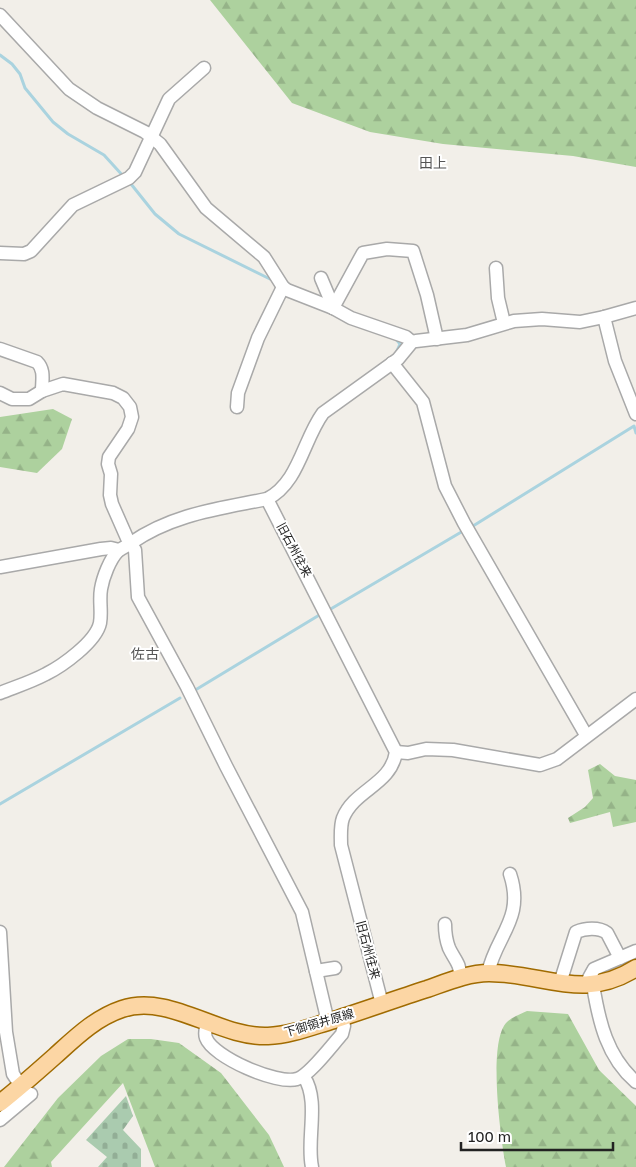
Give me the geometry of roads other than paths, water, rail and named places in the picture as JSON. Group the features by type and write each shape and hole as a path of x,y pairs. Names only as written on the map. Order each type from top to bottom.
{"main road":[{"name":"下御領井原線","path":"0,1103 26,1090 94,1023 110,1013 125,1008 155,1006 254,1036 270,1036 302,1030 460,977 488,973 527,977 560,984 591,985 618,978 636,968"}],"street":[{"path":"0,15 69,89 97,108 120,118 152,137 160,144 206,208 264,257 282,287 333,308 351,318 406,337 412,342"},
{"path":"0,253 24,254 31,251 74,205 129,178 135,172 169,100 204,68"},
{"path":"410,238 437,339"},
{"path":"333,308 363,253 387,249 413,251"},
{"path":"496,268 498,298 504,323"},
{"path":"321,278 333,308"},
{"path":"237,407 238,393 258,338 282,287"},
{"path":"0,693 48,673 80,650 95,634 102,610 101,590 105,575 119,550 144,533 170,521 267,499 282,489 290,478 316,422 323,413 398,359 412,342 467,336 504,323 542,319 580,322 636,308"},
{"path":"604,317 615,361 636,414"},
{"path":"0,350 37,362 41,366 43,373 42,391"},
{"path":"392,363 423,402 445,486 460,516 586,735"},
{"path":"0,393 12,399 29,398 42,391 64,384 113,393 123,398 130,407 132,417 128,429 109,457 108,464 111,474 110,495 112,504 135,550 140,604 186,687 302,912 316,971 335,1019 344,1026 342,1034 304,1077 292,1080 259,1073 243,1067 211,1045 206,1038 207,1023"},
{"name":"旧石州往来","path":"267,499 396,752 395,759 387,774 348,808 342,819 341,829 341,845 382,1004"},
{"path":"0,567 101,549 111,548 119,550"},
{"path":"396,752 440,749 540,765 557,759 586,735 636,699"},
{"path":"488,973 490,963 508,927 512,914 514,896 510,874"},
{"path":"445,924 445,937 448,947 461,969 460,977"},
{"path":"560,984 578,930 604,930 620,958"},
{"path":"0,932 3,1037 12,1074 26,1090 0,1120"},
{"path":"636,951 594,969 589,978 606,1041 624,1069 636,1082"},
{"path":"316,971 335,968"},
{"path":"304,1077 309,1088 312,1167"}],"waterway":[{"path":"0,55 12,64 20,74 25,88 53,122 68,134 104,155 124,177"},
{"path":"131,184 155,214 179,234 270,279"},
{"path":"396,339 400,344 396,353"},
{"path":"471,523 473,526 634,426 636,433"},
{"path":"329,610 463,531"},
{"path":"192,692 321,614"},
{"path":"0,804 180,698"}],"district":[{"name":"田上","path":"433,163"},
{"name":"佐古","path":"145,654"}]}
